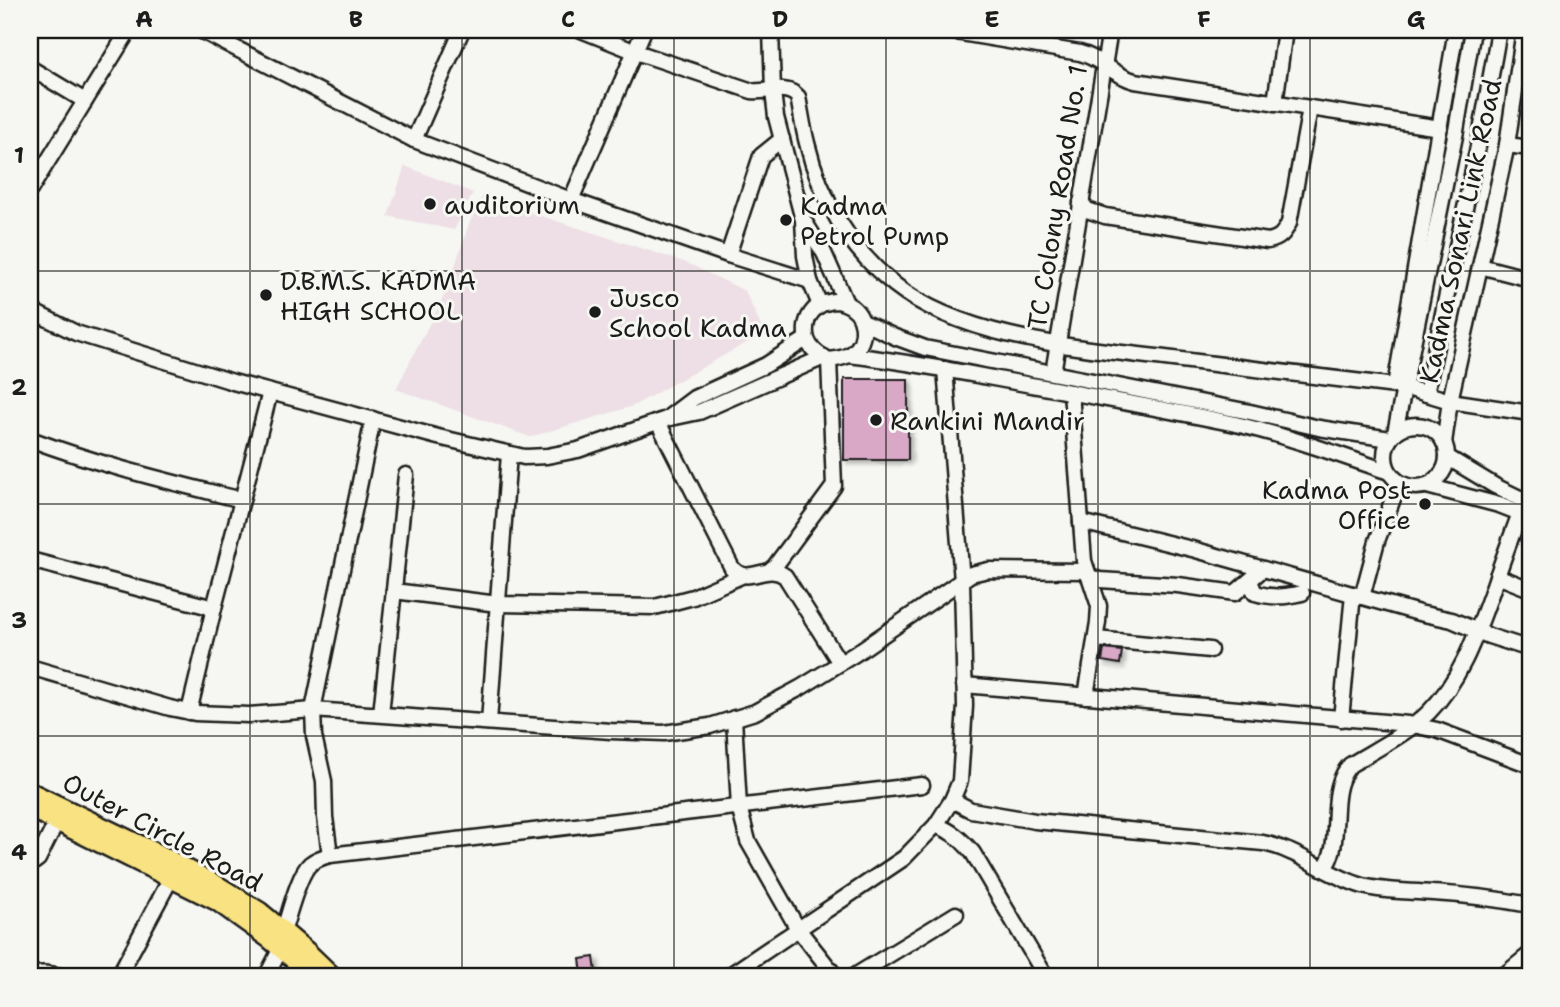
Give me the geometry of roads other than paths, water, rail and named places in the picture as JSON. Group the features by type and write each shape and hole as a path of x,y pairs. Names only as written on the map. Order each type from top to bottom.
{"main road":[{"name":"Outer Circle Road","path":"30,792 146,848 213,883 260,912 314,977"},
{"name":"Outer Circle Road","path":"30,808 217,901 282,940 306,951 332,977"}],"street":[{"path":"30,190 129,30"},
{"path":"200,30 414,141 571,200 810,281"},
{"path":"414,141 462,30"},
{"path":"581,30 636,52 752,91 790,90 798,97 807,144 820,184 837,220 862,253 895,285 935,311 978,327 1058,344 1400,387 1450,401 1530,413"},
{"path":"571,200 644,30"},
{"path":"771,30 776,117 803,220 805,256 810,281 820,305"},
{"path":"943,30 1080,52 1104,64 1119,76 1135,81 1440,128"},
{"name":"TC Colony Road No. 1","path":"1053,373 1110,30"},
{"path":"1275,103 1285,30"},
{"path":"1400,387 1456,30"},
{"name":"Kadma Sonari Link Road","path":"1392,436 1400,387 1457,131 1473,30"},
{"path":"1426,394 1480,137 1499,30"},
{"name":"Kadma Sonari Link Road","path":"1446,450 1450,401 1507,145 1524,30"},
{"path":"30,68 85,102"},
{"path":"1081,202 1094,214 1268,241 1276,239 1283,234 1289,223 1310,108"},
{"path":"728,255 761,156 782,139"},
{"path":"1507,145 1530,148"},
{"path":"803,220 824,253 845,303"},
{"path":"1480,266 1530,279"},
{"path":"827,359 813,350 806,339 806,326 810,314 820,305 833,301 845,303 856,310 863,322 864,335 859,347 849,355"},
{"path":"30,310 76,334 183,367 524,457 578,450 662,421 699,412 827,359 849,355 945,369 1233,424 1317,447 1412,488 1427,485 1437,479 1444,469 1446,450"},
{"path":"863,322 925,348 1319,428 1392,436"},
{"path":"662,421 694,398 766,365 806,339"},
{"path":"769,571 834,486 827,359"},
{"path":"727,977 904,858 936,825 960,781 964,730 962,582 945,369"},
{"path":"189,712 270,392"},
{"path":"1072,392 1084,561 1099,606 1086,696"},
{"path":"330,855 324,781 314,736 313,710 373,419"},
{"path":"662,421 732,568 741,576"},
{"path":"1341,719 1358,596 1377,541 1394,478 1385,461 1385,450 1392,436 1408,426 1422,426 1435,432 1446,450 1527,511"},
{"path":"30,439 128,471 242,500"},
{"path":"489,722 509,454"},
{"path":"381,714 406,475"},
{"path":"1427,485 1527,511"},
{"path":"1324,868 1332,854 1338,790 1344,771 1414,725 1447,690 1477,632 1497,576 1527,511"},
{"path":"1080,522 1196,550 1452,620 1477,632 1530,649"},
{"path":"30,561 214,608"},
{"path":"30,667 189,712 249,715 313,710 664,733 710,726 755,712 840,663 971,575 988,570 1088,574 1100,580 1178,585 1235,593 1263,569"},
{"path":"394,591 498,604 655,607 693,597 741,576 779,572 785,576 840,663"},
{"path":"1497,576 1530,589"},
{"path":"1250,581 1255,593 1265,596 1276,598 1302,593"},
{"path":"1096,639 1210,650"},
{"path":"964,685 1414,725 1437,730 1530,765"},
{"path":"734,718 739,807 748,841 798,929 835,977"},
{"path":"265,977 282,940 301,877 307,866 330,855 922,785"},
{"path":"952,800 971,810 1035,821 1278,846 1348,881 1364,886 1469,895 1530,905"},
{"path":"30,865 38,859 57,821"},
{"path":"936,825 960,838 973,853 1046,977"},
{"path":"118,977 171,878"},
{"path":"853,977 956,914"},
{"path":"1502,977 1530,954"},
{"path":"30,975 40,973 64,977"}],"place":[{"name":"auditorium","path":"430,204"},
{"name":"Kadma Petrol Pump","path":"786,220"},
{"name":"D.B.M.S. KADMA HIGH SCHOOL","path":"266,295"},
{"name":"Jusco School Kadma","path":"595,312"},
{"name":"Rankini Mandir","path":"876,420"},
{"name":"Kadma Post Office","path":"1425,504"}]}
